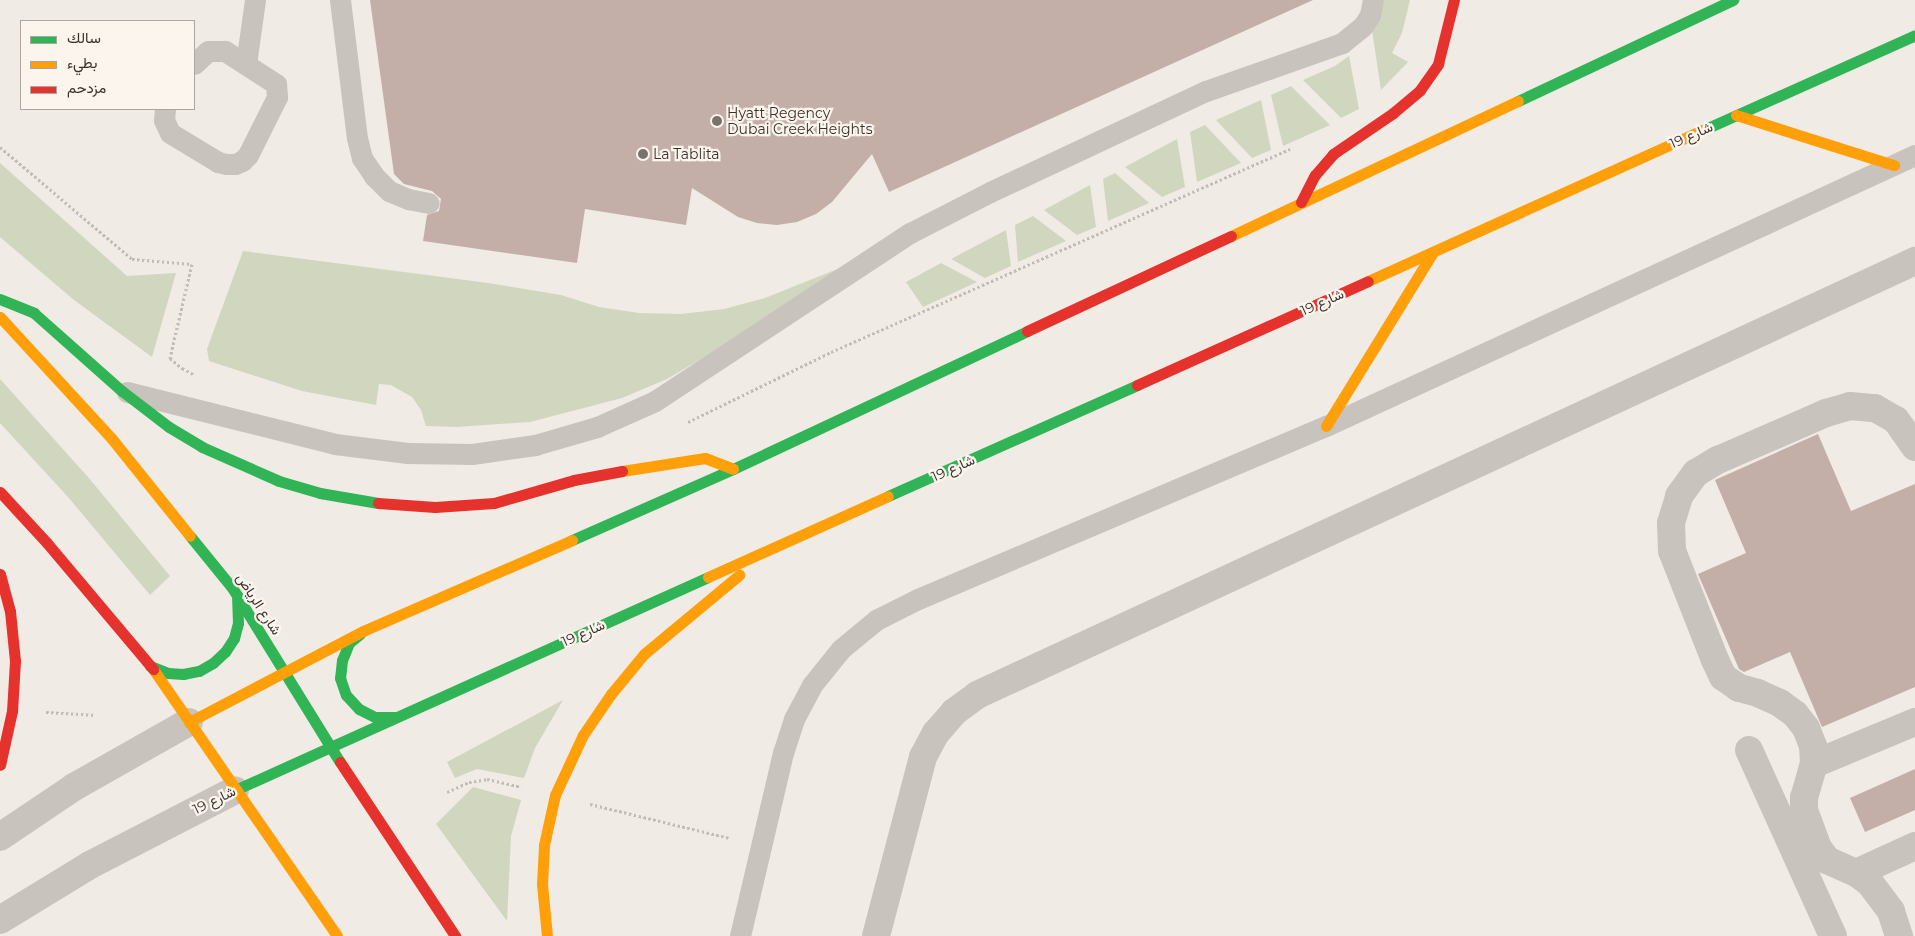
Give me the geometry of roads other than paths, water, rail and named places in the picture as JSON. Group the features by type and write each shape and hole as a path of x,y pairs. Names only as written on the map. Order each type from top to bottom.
{"main road":[{"path":"1301,202 1315,175 1333,154 1392,113 1420,90 1438,64 1448,35 1454,0"},
{"path":"189,722 363,631 733,469 1733,0"},
{"name":"شارع 19","path":"235,790 1915,35"},
{"path":"1736,115 1894,165"},
{"path":"1326,426 1433,252"},
{"path":"0,299 17,305 50,325 122,391 177,432 202,447 240,465 279,481 320,492 378,503 435,507 494,503 574,480 689,459 705,458 733,469"},
{"name":"شارع الرياض","path":"0,317 112,438 174,513 237,595 330,747 455,936"},
{"path":"0,492 47,543 150,666 337,936"},
{"path":"547,936 542,884 543,855 555,795 583,735 611,694 644,654 683,620 770,551"},
{"path":"0,574 10,611 15,661 12,711 0,765"},
{"path":"150,666 168,673 183,674 199,671 213,663 225,652 234,638 238,622 237,595"},
{"path":"363,631 349,643 342,660 340,678 346,695 359,709 375,717 394,717"}],"street":[{"path":"876,936 923,757 936,733 954,712 977,695 1915,261"},
{"path":"1801,836 1804,798 1814,764 1813,746 1806,728 1795,714 1765,696 1739,688 1723,677 1714,660 1672,550 1671,523 1679,496 1696,473 1718,460 1826,413 1850,406 1875,408 1896,420 1915,447"},
{"path":"0,837 74,787 189,722"},
{"path":"1814,764 1915,722"},
{"path":"1748,750 1801,836 1833,936"},
{"name":"شارع 19","path":"0,920 90,865 235,790"},
{"path":"1801,836 1818,848 1828,860 1870,883 1891,910 1899,936"},
{"path":"1856,874 1915,846"}],"lane":[{"path":"246,64 255,0"},
{"path":"340,0 357,138 362,158 374,176 389,190 408,200 429,203"},
{"path":"122,391 335,444 408,453 472,454 535,445 597,428 655,401 910,233 990,192 1206,91 1342,43 1363,26 1370,15 1373,0"},
{"path":"165,110 164,120 170,133 218,162 226,164 242,161 248,155 277,97 278,90 271,80 225,50 217,49 202,55 195,63"},
{"path":"740,936 782,753 794,719 812,685 840,649 876,620 918,599 1326,426 1915,155"}],"place":[{"name":"Hyatt Regency Dubai Creek Heights","path":"717,121"},
{"name":"La Tablita","path":"643,154"}]}
